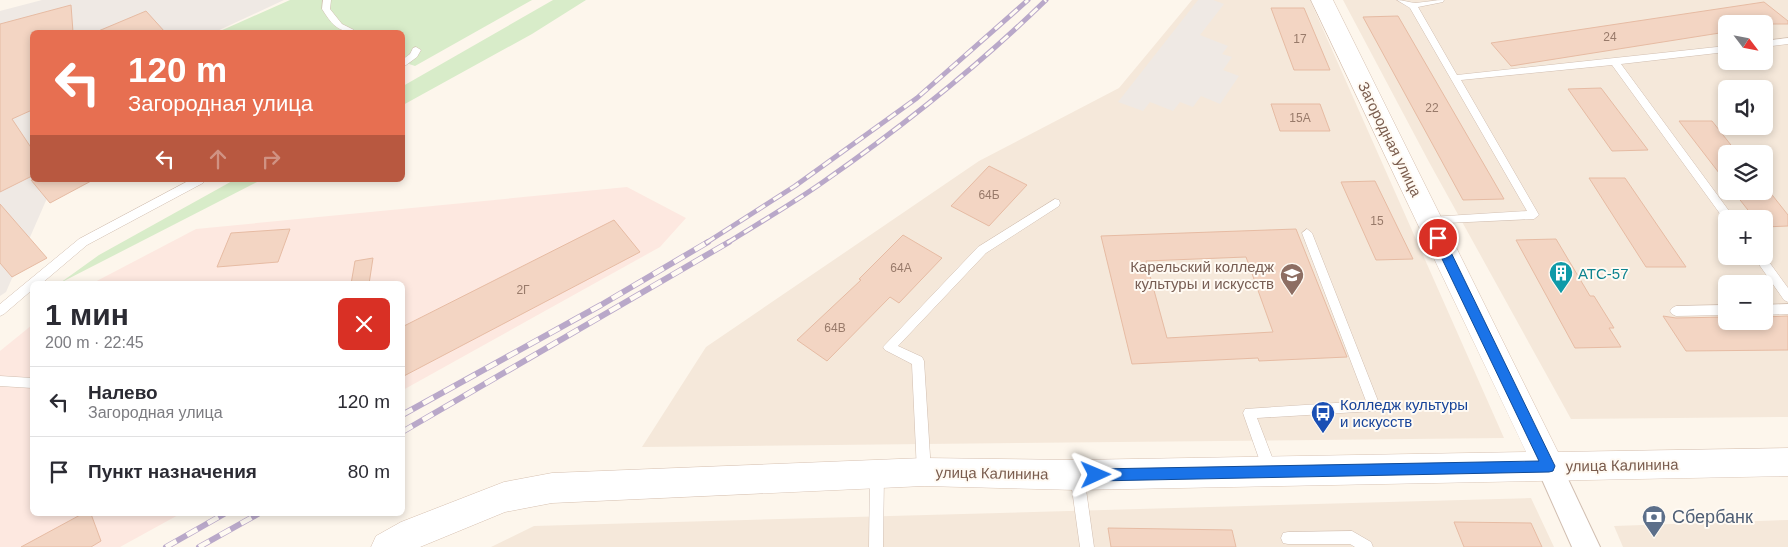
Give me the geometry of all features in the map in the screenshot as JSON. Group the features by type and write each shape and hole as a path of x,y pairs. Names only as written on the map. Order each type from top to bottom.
{"main road":[{"name":"Загородная улица","path":"1322,0 1549,466"},
{"name":"улица Калинина","path":"388,547 413,533 504,497 552,488 924,472 1077,475 1788,462"}],"street":[{"path":"1549,466 1586,547"}],"lane":[{"path":"327,0 326,9 339,26 347,30"},
{"path":"1401,0 1413,6 1534,215 1430,221"},
{"path":"1413,6 1440,0"},
{"path":"1773,43 1788,42"},
{"path":"405,62 414,55 416,50"},
{"path":"1454,78 1718,50"},
{"path":"1614,62 1723,210"},
{"path":"36,281 82,242 194,182"},
{"path":"924,472 918,361 889,347 982,250 1055,203"},
{"path":"1270,472 1249,413 1374,406 1307,233"},
{"path":"1765,265 1788,297"},
{"path":"0,311 30,286"},
{"path":"1773,310 1788,309"},
{"path":"1676,311 1718,310"},
{"path":"0,381 30,383"},
{"path":"876,547 877,474"},
{"path":"1077,475 1086,547"},
{"path":"1288,538 1352,537 1366,547"}],"shaded area":[{"path":"42,0 284,0 219,30 30,30 30,182 54,182 6,292 0,296 0,11"},
{"path":"1192,0 1310,0 1504,438 642,447 706,347 979,161 1119,88"},
{"path":"1198,0 1213,0 1224,4 1200,35 1228,46 1222,54 1232,57 1223,70 1239,76 1220,104 1201,96 1193,107 1180,102 1173,111 1150,102 1143,111 1118,102"},
{"path":"1343,0 1788,0 1788,417 1571,419 1429,162"},
{"path":"627,187 686,218 660,247 405,389 405,281 97,281 196,229"},
{"path":"30,327 30,516 176,516 120,547 0,547 0,351"},
{"path":"1531,498 1554,547 491,547 534,526"},
{"path":"1788,520 1788,547 1623,547 1614,526"}],"green space":[{"path":"290,0 532,0 415,66 405,63 405,30 222,30"},
{"path":"553,0 586,0 532,34 405,104 405,85"},
{"path":"230,182 257,182 63,281 99,255"}],"building":[{"path":"1764,2 1788,21 1788,24 1773,24 1773,15 1718,15 1718,33 1511,66 1491,43"},
{"path":"71,5 73,30 30,30 30,111 12,119 30,146 30,177 0,192 0,24"},
{"path":"1271,8 1304,8 1330,70 1294,70"},
{"path":"146,11 163,30 101,30"},
{"path":"1398,16 1504,199 1463,200 1363,17"},
{"path":"1601,88 1648,150 1612,151 1568,89"},
{"path":"1271,104 1320,104 1330,131 1280,131"},
{"path":"1679,121 1712,121 1718,129 1718,135 1723,135 1731,145 1718,145 1718,172"},
{"path":"989,166 1027,185 989,226 951,206"},
{"path":"1589,178 1625,178 1686,267 1646,267"},
{"path":"1375,181 1413,259 1376,260 1341,182"},
{"path":"33,182 89,182 50,203"},
{"path":"1773,196 1788,215 1788,226 1773,227 1773,210 1748,210 1740,200 1773,200"},
{"path":"0,204 47,258 12,277 0,263"},
{"path":"614,220 640,252 405,375 405,325"},
{"path":"290,229 278,262 217,267 231,233"},
{"name":"Карельский колледж культуры и искусств","path":"1296,229 1347,357 1259,361 1258,358 1132,364 1101,236","holes":["1246,257 1273,332 1167,338 1146,261"]},
{"path":"903,235 942,258 899,303 890,297 827,361 797,340 861,280 859,279"},
{"name":"АТС-57","path":"1556,239 1590,296 1594,296 1614,328 1609,328 1621,347 1575,348 1516,240"},
{"path":"373,258 369,281 352,281 355,261"},
{"path":"1663,316 1676,318 1718,317 1718,330 1773,330 1773,317 1788,316 1788,350 1686,351"},
{"path":"78,516 92,516 101,541 91,547 21,547"},
{"path":"1454,522 1531,523 1542,547 1464,547"},
{"path":"1108,528 1232,530 1236,547 1111,547"}],"railway":[{"path":"706,243 795,186 917,98 1028,0"},
{"path":"727,243 811,190 881,140 966,73 1046,0"},
{"path":"405,413 601,305 708,242"},
{"path":"405,430 729,242"},
{"path":"166,547 220,516"},
{"path":"199,547 254,516"}],"place":[{"name":"АТС-57","path":"1561,294"},
{"name":"Карельский колледж культуры и искусств","path":"1292,296"},
{"name":"Колледж культуры и искусств","path":"1323,434"},
{"name":"Сбербанк","path":"1654,538"}],"route":[{"path":"1096,475 1549,466 1438,238"}]}
